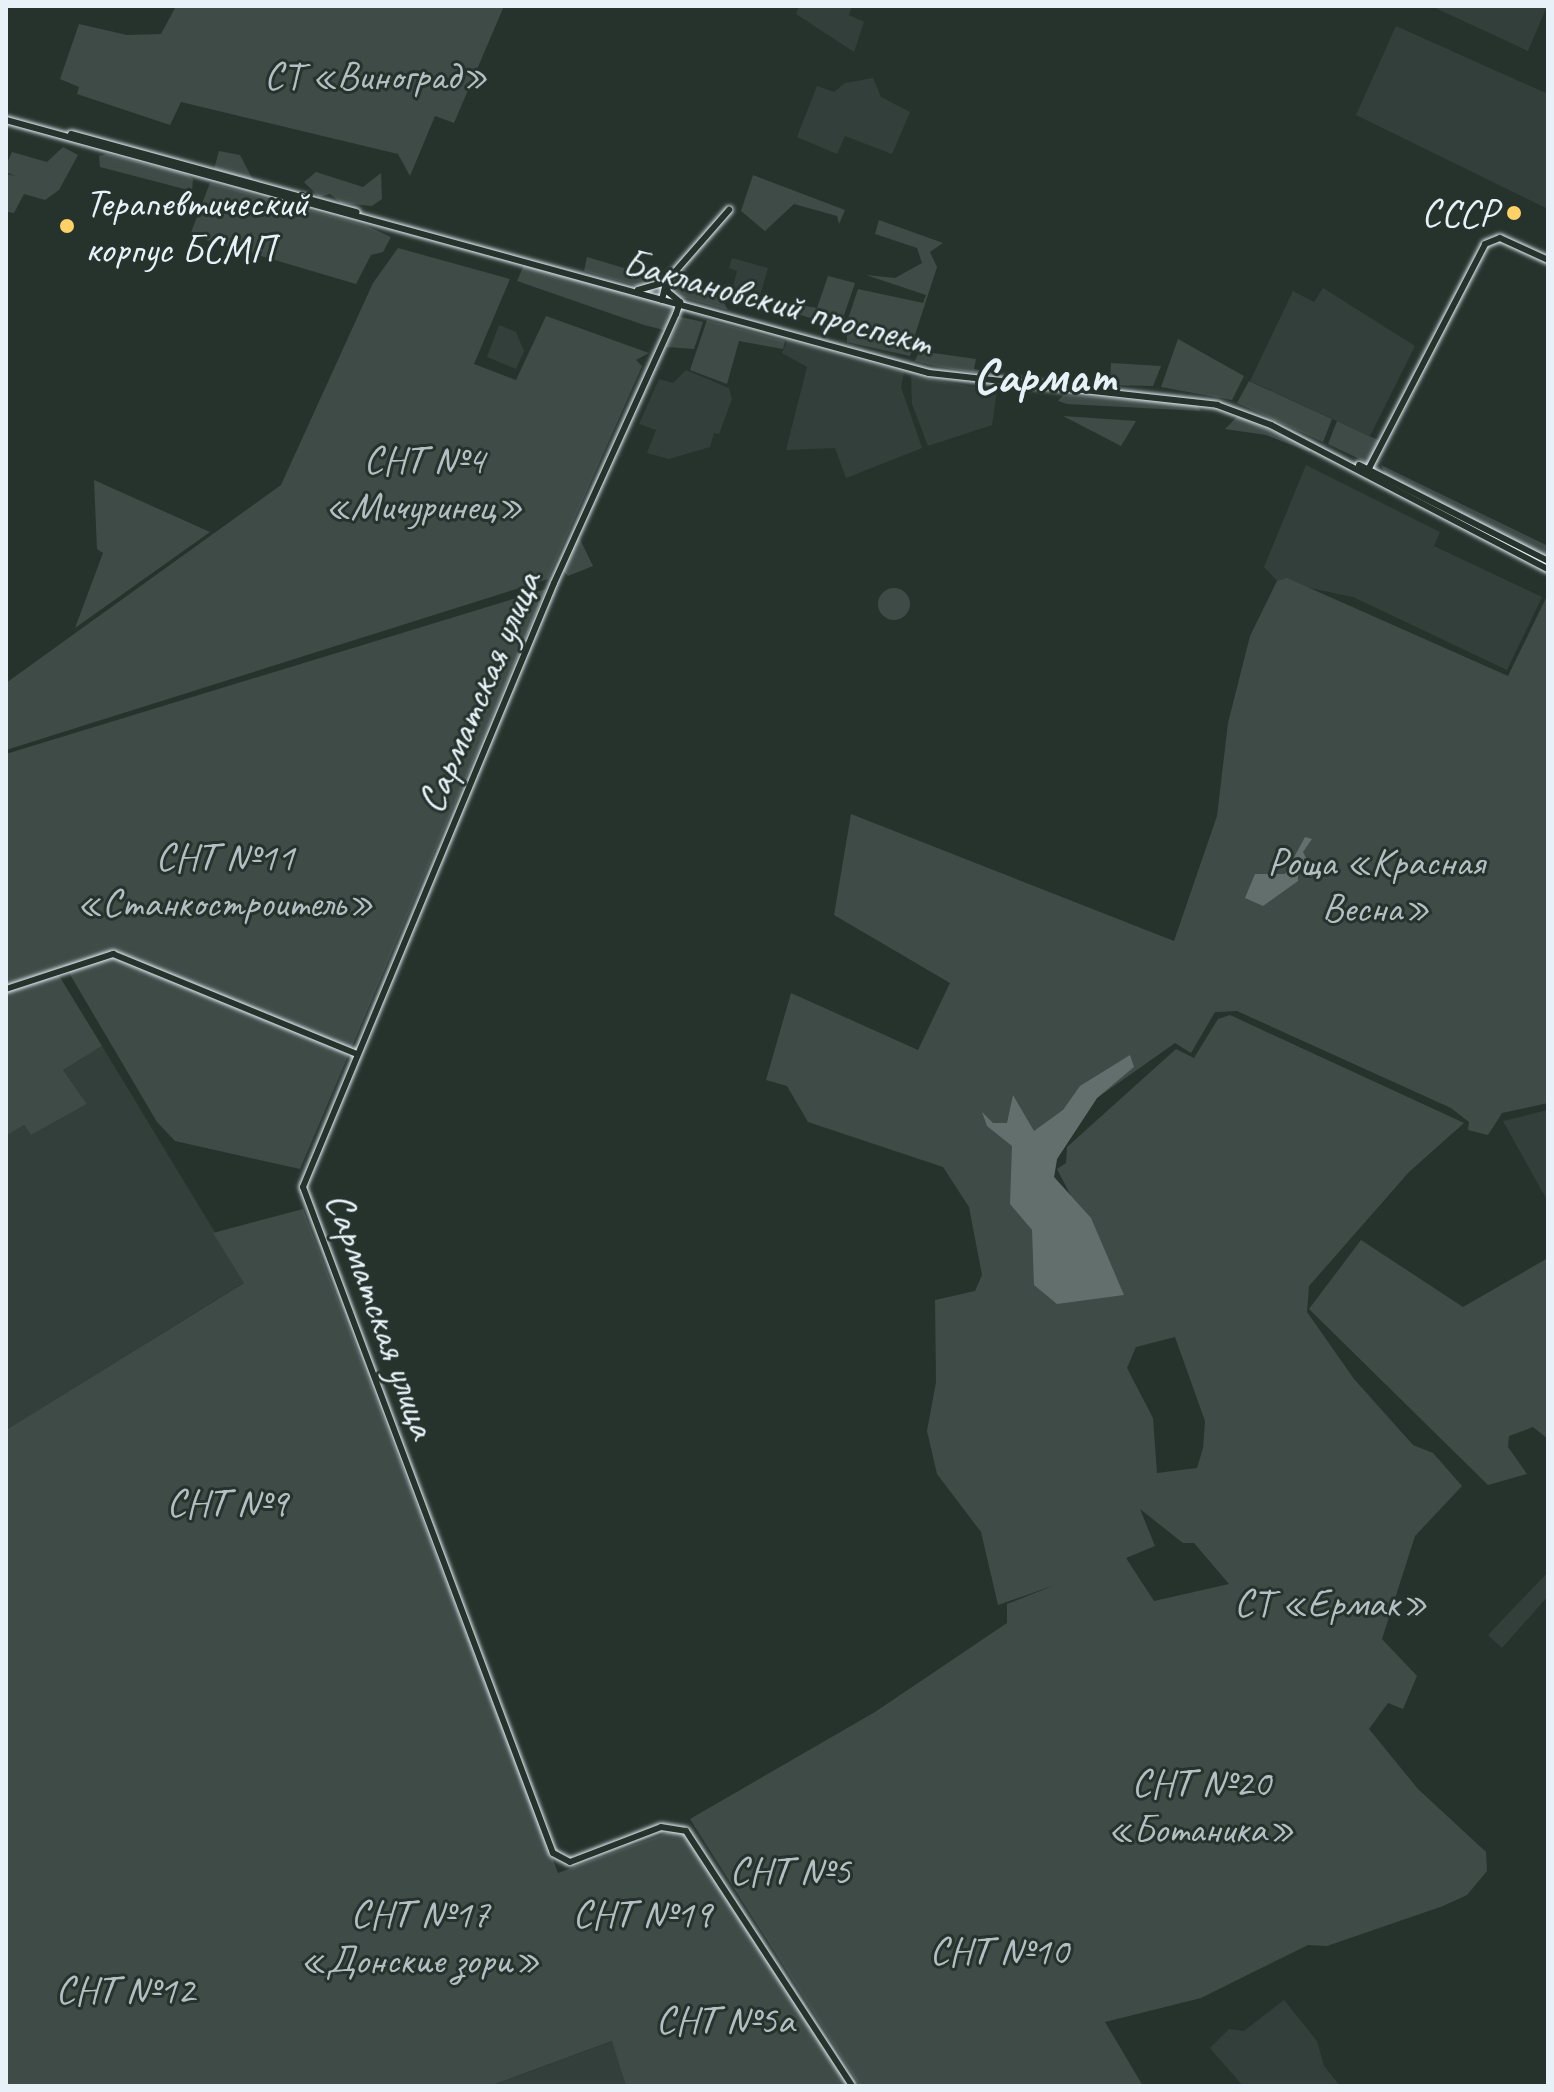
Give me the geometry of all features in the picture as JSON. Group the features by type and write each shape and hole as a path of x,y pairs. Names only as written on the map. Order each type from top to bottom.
{"main road":[{"name":"Баклановский проспект","path":"6,118 662,299"},
{"path":"662,299 666,282 729,210"},
{"name":"Баклановский проспект","path":"409,228 662,299 961,375 1207,399 1272,421 1548,569"},
{"path":"1368,472 1485,244 1500,238 1548,260"},
{"path":"638,290 666,282"},
{"path":"666,282 668,292 680,303"},
{"name":"Сарматская улица","path":"680,303 551,590 303,1187 553,1853 570,1862 661,1827 686,1831 852,2086"},
{"name":"Баклановский проспект","path":"1368,472 1548,561"},
{"path":"6,989 113,954 354,1053"}],"shaded area":[{"path":"799,6 852,6 849,15 864,22 854,52 796,14"},
{"path":"1431,6 1547,6 1528,51"},
{"path":"1396,26 1548,94 1548,209 1356,115"},
{"path":"873,78 881,97 910,112 892,154 845,136 837,154 797,137 817,86 834,92 845,83"},
{"path":"732,258 768,268 759,299 732,291 737,271 729,268"},
{"path":"1323,288 1415,346 1370,436 1250,381 1293,291 1314,302"},
{"path":"499,325 516,332 524,351 516,369 487,357"},
{"path":"787,340 904,372 901,387 922,448 846,478 835,448 786,450 807,367 782,353"},
{"path":"686,370 729,388 732,399 719,434 714,433 710,447 669,459 647,453 656,430 639,424 659,379 673,383"},
{"path":"911,376 997,391 992,425 928,446 912,404"},
{"path":"1306,465 1440,532 1434,546 1542,597 1507,670 1353,597 1277,581 1264,567"},
{"path":"1305,837 1312,839 1303,852 1307,860 1298,864 1298,881 1263,906 1245,898 1255,874 1285,874"},
{"path":"102,1046 245,1282 6,1430 6,1136 24,1125 31,1135 87,1104 63,1070"},
{"path":"1130,1055 1134,1067 1097,1098 1057,1159 1054,1177 1091,1218 1124,1295 1057,1304 1034,1285 1032,1230 1010,1204 1012,1146 987,1126 982,1112 993,1123 1007,1123 1013,1095 1034,1131 1063,1110 1080,1086"},
{"path":"1548,1110 1548,1202 1503,1121"},
{"path":"1548,1572 1548,1596 1502,1648 1488,1635"},
{"path":"1284,2000 1317,2041 1324,2066 1340,2086 1243,2086 1210,2048 1229,2029 1244,2031"},
{"path":"613,2041 626,2086 490,2086"}],"green space":[{"name":"СТ «Виноград»","path":"176,6 504,6 454,123 435,116 410,176 398,154 181,102 170,125 77,94 79,87 60,79 79,24 127,35 161,34"},
{"path":"63,147 78,155 59,190 45,200 24,194 14,213 8,212 6,174 15,176 6,172 6,165 12,152 47,162"},
{"path":"219,151 240,155 253,180 214,169"},
{"path":"106,154 186,174 193,179 192,191 100,167 99,156"},
{"path":"316,172 363,187 381,173 382,199 372,206 341,203 330,194 319,197 304,182"},
{"path":"753,175 845,210 839,224 837,216 794,204 765,231 741,211"},
{"path":"210,183 367,226 391,237 383,252 371,255 356,284 190,235"},
{"path":"879,220 943,243 930,252 937,267 912,344 846,325 858,289 923,303 926,295 866,275 895,278 922,263 917,248 875,234"},
{"name":"СНТ №4 «Мичуринец»","path":"398,248 510,279 474,364 516,380 546,316 649,353 636,360 642,366 548,579 6,750 6,683 281,485 373,283"},
{"path":"587,257 661,279 641,287 584,271"},
{"path":"524,265 670,305 673,312 664,330 644,325 517,281"},
{"path":"828,276 855,283 842,321 833,325 791,312 794,304 817,308"},
{"path":"672,282 719,295 728,310 673,295"},
{"path":"681,317 703,322 694,349 666,347"},
{"path":"707,320 785,341 783,349 739,341 727,384 690,370"},
{"path":"847,331 913,347 912,351 910,356 847,342"},
{"path":"1178,339 1244,376 1232,400 1161,387"},
{"path":"919,351 976,359 974,369 1018,379 915,361"},
{"path":"1111,363 1161,366 1153,386 1110,385"},
{"path":"1249,381 1332,419 1323,442 1237,403"},
{"path":"1063,395 1196,404 1201,411 1067,404 1058,401"},
{"path":"1063,416 1136,421 1121,446"},
{"path":"1238,416 1311,448 1309,452 1266,435 1225,429"},
{"path":"1337,421 1380,441 1368,463 1328,444"},
{"path":"1381,465 1548,546 1548,558 1385,474"},
{"path":"94,480 210,532 75,628 103,553 97,549"},
{"path":"578,535 593,566 568,576 562,570"},
{"path":"1287,578 1508,676 1548,594 1548,1103 1502,1113 1488,1135 1468,1130 1469,1122 1451,1108 1237,1011 1215,1012 1191,1053 1175,1043 1097,1098 1057,1159 1054,1177 1071,1196 1057,1169 1066,1163 1067,1147 1176,1049 1194,1058 1218,1019 1230,1015 1464,1123 1409,1172 1309,1286 1307,1312 1354,1379 1413,1445 1433,1453 1462,1486 1415,1536 1382,1639 1417,1676 1403,1709 1388,1703 1369,1729 1418,1789 1486,1852 1487,1871 1467,1895 1443,1906 1327,1946 1308,1945 1201,1998 1105,2022 1143,2086 860,2086 690,1819 875,1712 1007,1623 1007,1604 1055,1585 998,1605 981,1532 937,1474 927,1431 936,1382 935,1300 975,1291 982,1275 969,1207 943,1167 808,1122 787,1086 766,1080 791,993 918,1050 950,983 834,915 851,814 1174,941 1217,816 1228,723 1250,636 1277,581","holes":["1175,1337 1205,1421 1203,1448 1197,1468 1157,1473 1153,1418 1127,1368 1136,1347","1140,1509 1183,1543 1194,1543 1229,1584 1154,1601 1126,1558 1155,1546"]},
{"path":"894,588 905,593 910,604 905,615 894,620 883,615 878,604 883,593"},
{"name":"СНТ №11 «Станкостроитель»","path":"546,589 300,1169 175,1141 157,1122 65,966 6,985 6,754"},
{"path":"58,974 102,1046 63,1070 87,1104 31,1135 24,1125 6,1136 6,990"},
{"path":"303,1209 558,1873 675,1830 686,1834 848,2086 626,2086 612,2041 490,2086 6,2086 6,1430 244,1283 213,1233"},
{"path":"1361,1240 1463,1307 1548,1258 1548,1439 1533,1427 1509,1436 1508,1447 1527,1474 1488,1485 1309,1309"}],"place":[{"name":"СССР","path":"1514,213"},
{"name":"Терапевтический корпус БСМП","path":"67,226"}],"district":[{"name":"Сармат","path":"1045,377"}],"park label":[{"name":"Роща «Красная Весна»","path":"1376,885"},
{"name":"СНТ №9","path":"227,1503"},
{"name":"СТ «Ермак»","path":"1331,1603"},
{"name":"СНТ №20 «Ботаника»","path":"1201,1806"},
{"name":"СНТ №5","path":"790,1871"},
{"name":"СНТ №19","path":"642,1914"},
{"name":"СНТ №17 «Донские зори»","path":"420,1937"},
{"name":"СНТ №10","path":"999,1951"},
{"name":"СНТ №12","path":"125,1990"},
{"name":"СНТ №5а","path":"725,2020"}]}
